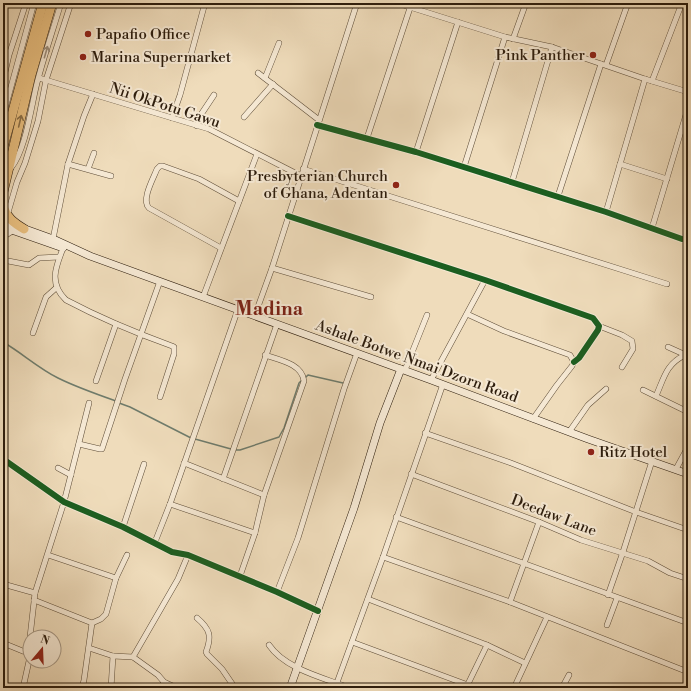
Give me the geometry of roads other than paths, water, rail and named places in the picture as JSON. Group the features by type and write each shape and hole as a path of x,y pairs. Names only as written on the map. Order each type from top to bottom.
{"highway":[{"path":"3,147 20,68 43,3"},
{"path":"3,192 31,75 52,3"},
{"path":"3,207 5,218 24,228"}],"main road":[{"path":"3,227 66,246"},
{"path":"24,228 66,246"},
{"name":"Ashale Botwe Nmai Dzorn Road","path":"66,246 443,384 569,432 688,474"},
{"path":"290,688 354,508 380,423 403,370"}],"street":[{"path":"3,81 9,55 26,3"},
{"path":"3,116 20,68 34,3"},
{"path":"8,173 17,159 24,137 39,78 61,3"},
{"path":"5,218 33,139 46,80 71,3"},
{"path":"172,118 180,95 205,3"},
{"path":"255,315 272,268 357,3"},
{"path":"397,3 505,37 552,47 688,92"},
{"path":"513,39 526,3"},
{"path":"558,196 604,65 628,3"},
{"path":"652,81 682,3"},
{"path":"368,138 410,8"},
{"path":"416,152 458,22"},
{"path":"464,167 505,37"},
{"path":"265,78 279,43"},
{"path":"512,182 552,47"},
{"path":"258,73 318,122 558,196 682,239"},
{"name":"Nii OkPotu Gawu","path":"39,78 197,126 226,138 301,176"},
{"path":"606,212 645,79"},
{"path":"244,117 273,84"},
{"path":"53,240 68,164 93,94"},
{"path":"197,126 202,113 214,95"},
{"path":"652,228 688,108"},
{"path":"88,169 94,153"},
{"path":"203,296 257,154"},
{"path":"68,164 111,176"},
{"path":"620,164 667,179"},
{"path":"221,248 148,208 146,197 157,169 160,166 163,166 199,179 239,200"},
{"path":"303,169 667,284"},
{"path":"288,216 484,280 593,318 599,326 622,335 632,341 633,349 622,367"},
{"path":"3,237 11,232 12,229"},
{"path":"66,246 56,268 56,288 66,300 116,324 174,348 174,354 160,397"},
{"path":"3,261 29,265 39,258 60,257"},
{"path":"272,268 371,297"},
{"path":"431,380 484,280"},
{"path":"79,444 100,450 102,448 160,281"},
{"path":"33,333 46,298 56,288"},
{"path":"155,542 170,504 238,309"},
{"path":"467,314 504,331 570,355 574,362"},
{"path":"403,370 427,315"},
{"path":"96,381 116,324"},
{"path":"223,479 265,354 277,324"},
{"path":"533,418 574,362 579,358 599,326"},
{"path":"668,347 686,356"},
{"path":"277,592 298,538 344,389 357,353"},
{"path":"240,576 255,532 264,495 304,381 300,370 295,366 265,354"},
{"path":"656,396 669,365 675,359 686,356"},
{"path":"336,686 383,557 443,384"},
{"path":"569,432 588,405 606,389"},
{"path":"643,390 688,412"},
{"path":"31,629 35,593 64,502 89,403"},
{"path":"426,433 511,463 636,512 688,530"},
{"path":"676,469 688,447"},
{"path":"3,460 64,502 123,527 172,552 188,555 240,576 318,611"},
{"path":"608,595 652,461"},
{"path":"184,463 264,495"},
{"path":"123,527 144,464"},
{"path":"58,468 71,475"},
{"name":"Deedaw Lane","path":"411,474 539,522 581,540 648,561 670,573 688,579"},
{"path":"170,504 255,532"},
{"path":"396,517 688,623"},
{"path":"510,602 539,522"},
{"path":"48,554 116,578"},
{"path":"34,600 92,622 101,619 106,614 116,578 128,555"},
{"path":"133,657 178,579 188,555"},
{"path":"383,557 510,602 688,672"},
{"path":"3,584 35,593"},
{"path":"607,625 617,598"},
{"path":"368,599 487,645 525,663"},
{"path":"514,688 547,617"},
{"path":"197,618 205,624 209,632 210,642 206,652 207,654 222,669 235,688"},
{"path":"82,688 92,622"},
{"path":"3,642 22,650"},
{"path":"352,642 467,686 487,645"},
{"path":"269,645 274,653 297,668 336,686 350,688"},
{"path":"89,648 114,656 133,657 158,675 164,682 178,688"},
{"path":"111,688 114,656"},
{"path":"23,688 27,669"},
{"path":"562,688 569,675"},
{"path":"161,688 164,682"}],"waterway":[{"path":"3,342 58,378 116,401"},
{"path":"305,378 308,375 343,383"},
{"path":"235,450 240,450 279,437 284,428 299,383 302,380"},
{"path":"119,403 130,407 191,438"},
{"path":"195,439 231,449"}],"place":[{"name":"Papafio Office","path":"88,34"},
{"name":"Pink Panther","path":"593,55"},
{"name":"Marina Supermarket","path":"83,57"},
{"name":"Presbyterian Church of Ghana, Adentan","path":"396,185"},
{"name":"Ritz Hotel","path":"591,452"}],"district":[{"name":"Madina","path":"269,308"}]}
